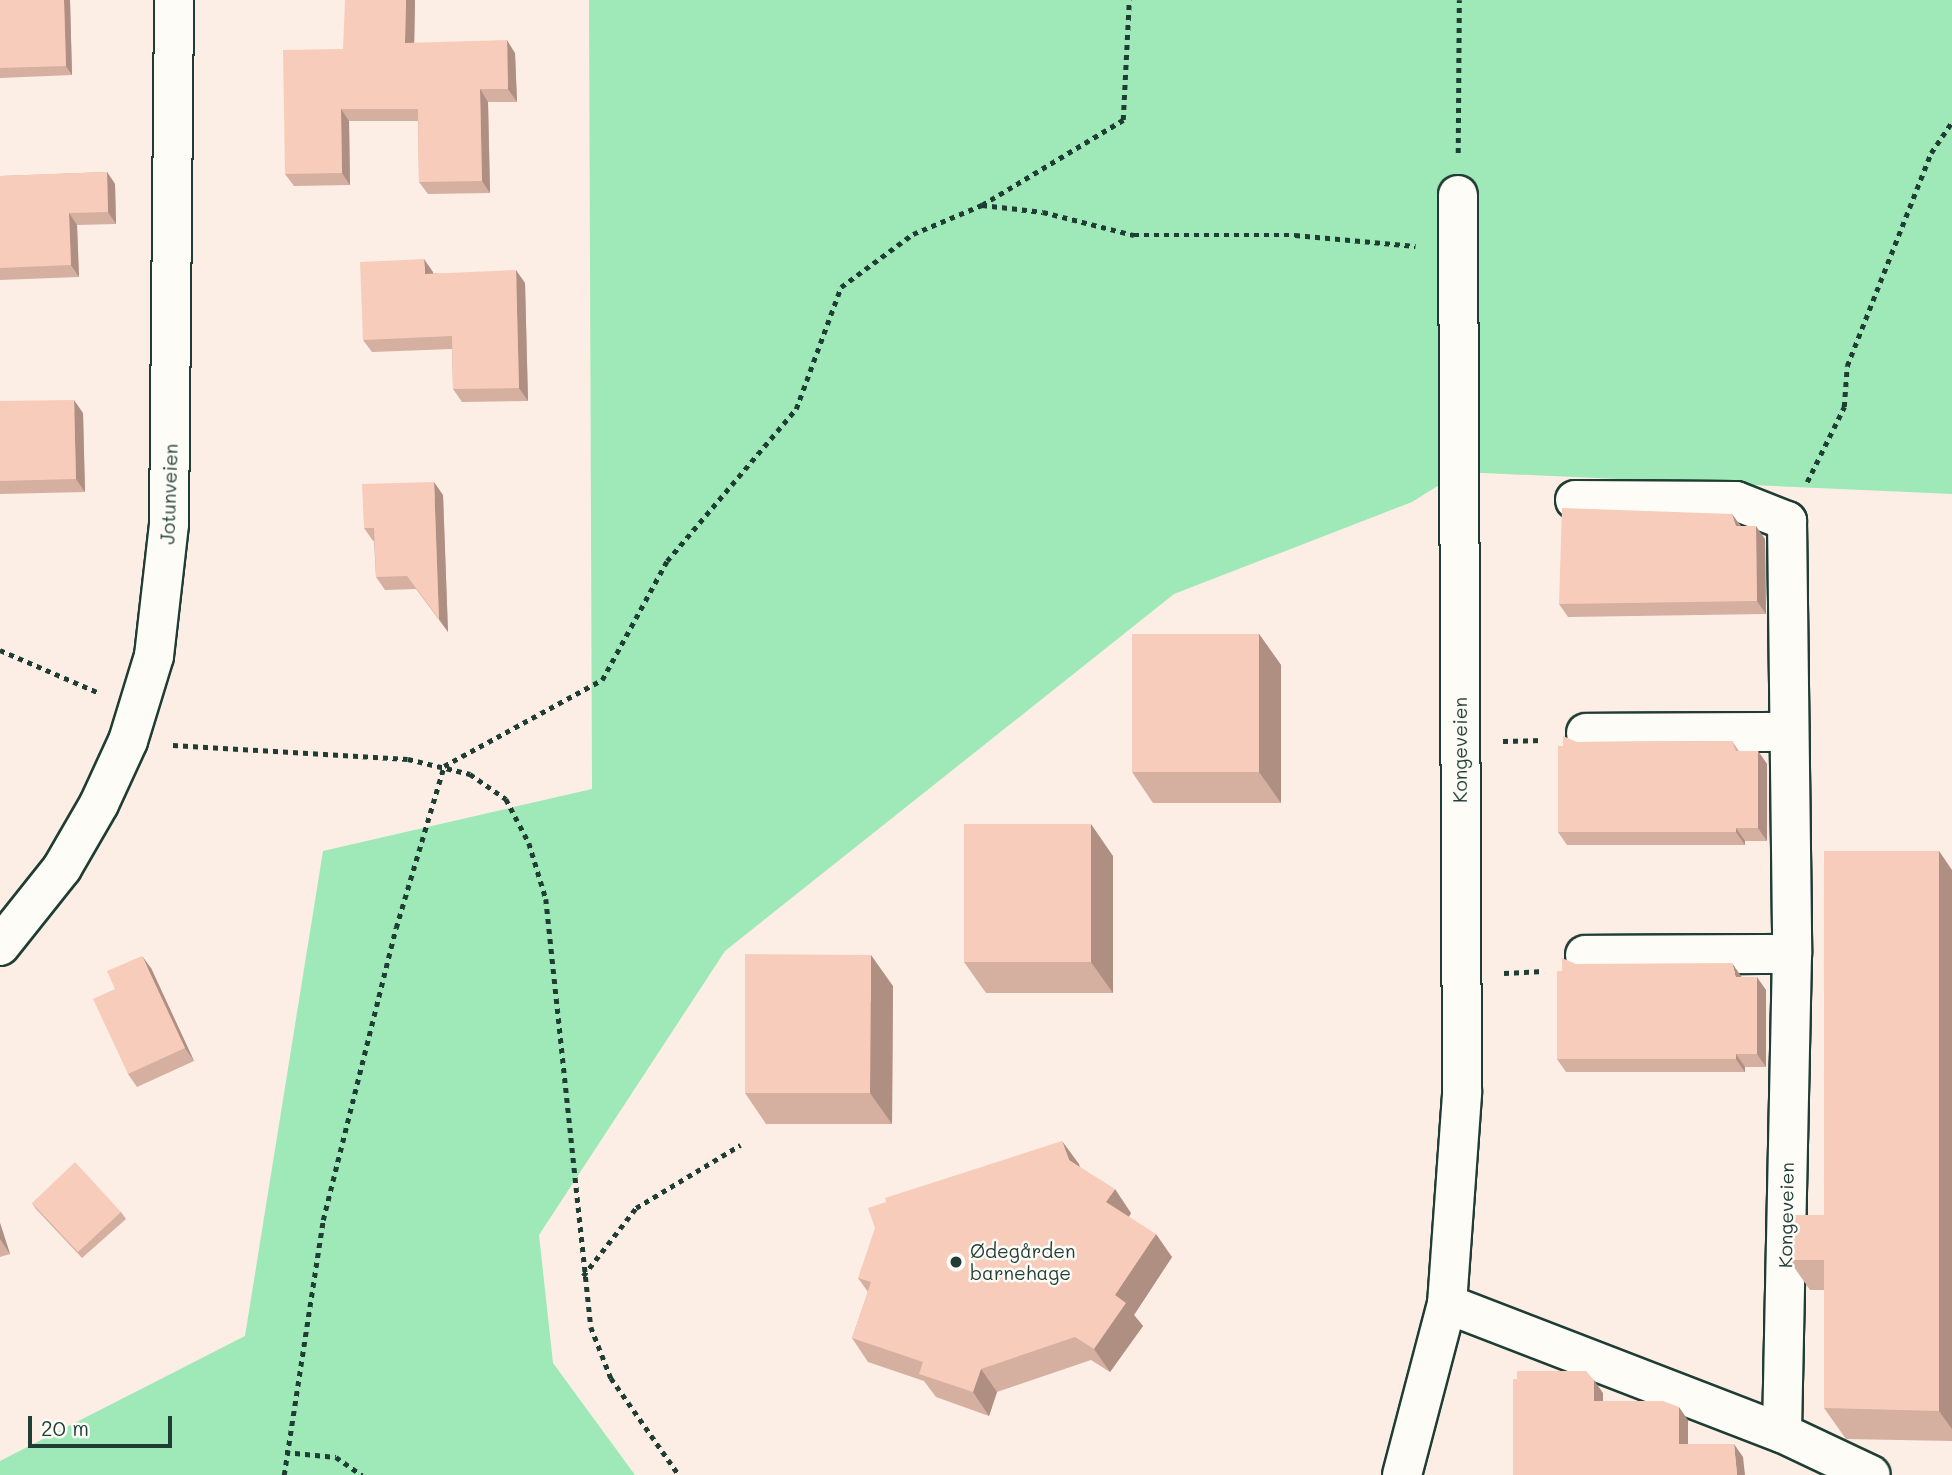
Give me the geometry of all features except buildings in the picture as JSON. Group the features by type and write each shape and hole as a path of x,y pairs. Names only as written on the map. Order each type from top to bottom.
{"street":[{"name":"Jotunveien","path":"0,946 81,836 134,726 156,645 169,524 174,0"},
{"name":"Kongeveien","path":"1402,1475 1447,1304 1462,1093 1458,195"},
{"path":"1574,500 1737,501 1787,521"},
{"name":"Kongeveien","path":"1782,1433 1791,954 1787,521"},
{"path":"1586,733 1790,732"},
{"path":"1585,955 1791,954"},
{"path":"1447,1304 1782,1433 1871,1475"}],"path":[{"path":"284,1475 285,1452 323,1220 396,928 444,765 602,680 667,561 796,409 841,287 913,233 982,205 1124,120 1129,0"},
{"path":"1458,195 1459,0"},
{"path":"1787,521 1844,407 1847,366 1931,153 1952,122"},
{"path":"982,205 1043,212 1134,235 1295,235 1458,250"},
{"path":"0,650 134,726 444,765 480,779 506,799 529,844 546,899 583,1276 591,1327 611,1378 679,1475"},
{"path":"1460,741 1556,740 1586,733"},
{"path":"1461,975 1562,970 1585,955"},
{"path":"583,1276 636,1208 740,1145"},
{"path":"285,1452 336,1457 362,1475"}],"green space":[{"path":"589,0 1952,0 1952,494 1460,472 1412,502 1174,594 725,951 539,1235 553,1363 635,1475 0,1475 0,1461 245,1336 323,851 592,789"}],"place":[{"name":"Ødegården barnehage","path":"956,1262"}]}
